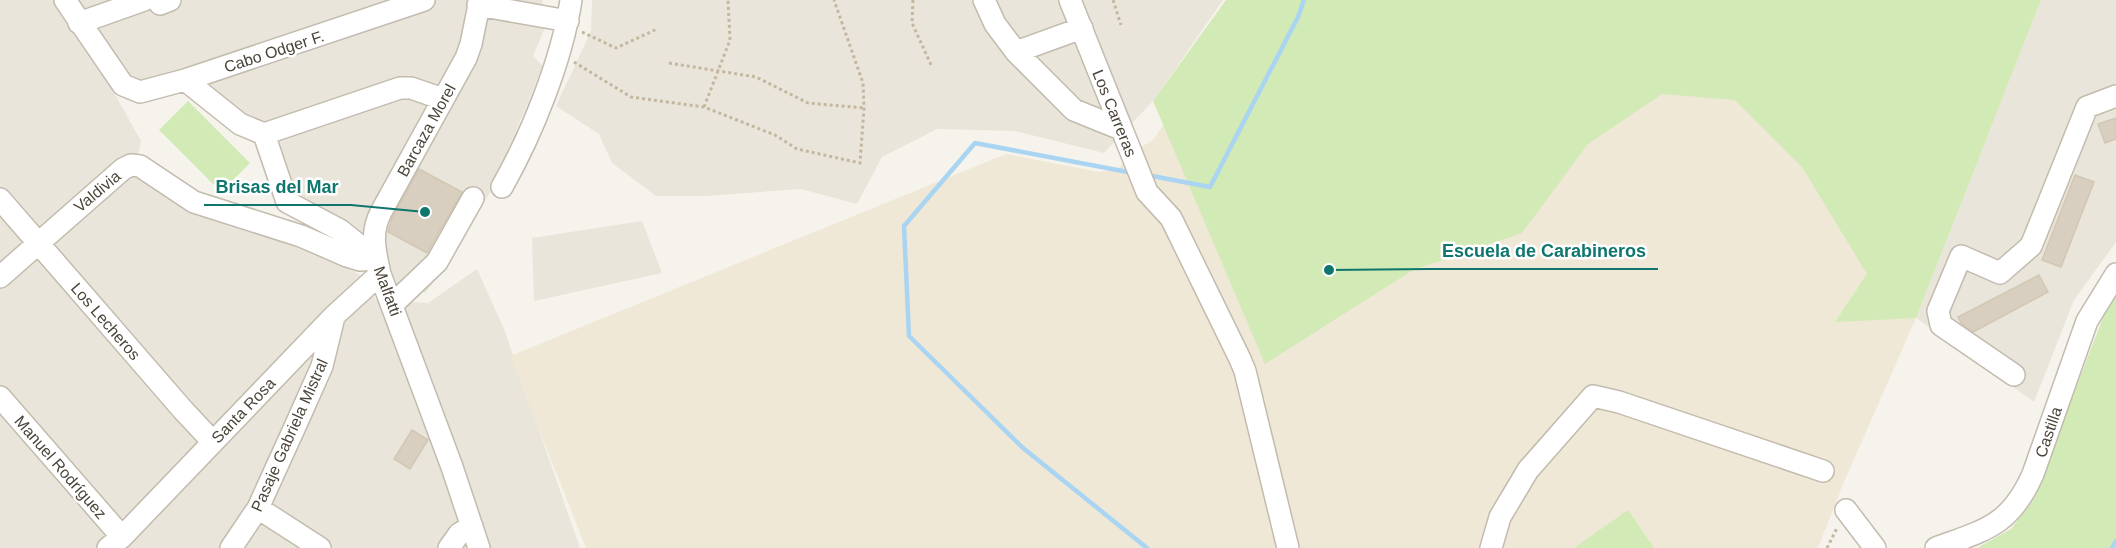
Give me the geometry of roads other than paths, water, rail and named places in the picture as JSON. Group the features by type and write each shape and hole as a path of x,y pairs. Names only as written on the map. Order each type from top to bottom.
{"street":[{"path":"65,0 80,23 158,1"},
{"name":"Cabo Odger F.","path":"80,23 123,85 140,92 185,80 424,0"},
{"path":"984,0 995,24 1016,52 1074,110 1121,129"},
{"name":"Los Carreras","path":"1070,0 1147,192 1171,218 1245,371 1288,548"},
{"path":"479,3 568,15 558,52 524,148 502,187"},
{"name":"Barcaza Morel","path":"378,267 373,241 375,223 466,58 479,3"},
{"path":"1016,52 1082,28"},
{"path":"185,80 240,124 264,134 400,88 411,88 443,99"},
{"path":"2014,375 1941,325 1938,311 1961,256 2000,273 2031,246 2087,106 2116,96"},
{"name":"Malfatti","path":"264,134 287,202 340,230 378,267 452,467 479,548"},
{"name":"Valdivia","path":"0,277 37,242 123,169 131,165 140,166 151,172 185,197 204,207 301,236 378,267"},
{"path":"392,305 437,262 473,198"},
{"name":"Los Lecheros","path":"0,199 213,442"},
{"name":"Santa Rosa","path":"115,543 334,316 378,267"},
{"name":"Castilla","path":"1936,548 1987,530 2007,514 2022,495 2033,474 2087,321 2116,274"},
{"name":"Pasaje Gabriela Mistral","path":"231,548 258,508 322,366 334,316"},
{"path":"1491,548 1500,517 1528,470 1593,396 1619,402 1823,471"},
{"name":"Manuel Rodríguez","path":"0,397 115,543"},
{"path":"258,508 320,548"},
{"path":"1846,510 1875,548"},
{"path":"449,548 459,534 472,526"}],"waterway":[{"path":"1147,175 1210,187 1298,17 1304,0"},
{"path":"1133,173 975,143 904,226 909,336 1023,448 1147,548"},
{"path":"2112,548 2116,541"}],"place":[{"name":"Brisas del Mar","path":"425,212"},
{"name":"Escuela de Carabineros","path":"1329,270"}]}
